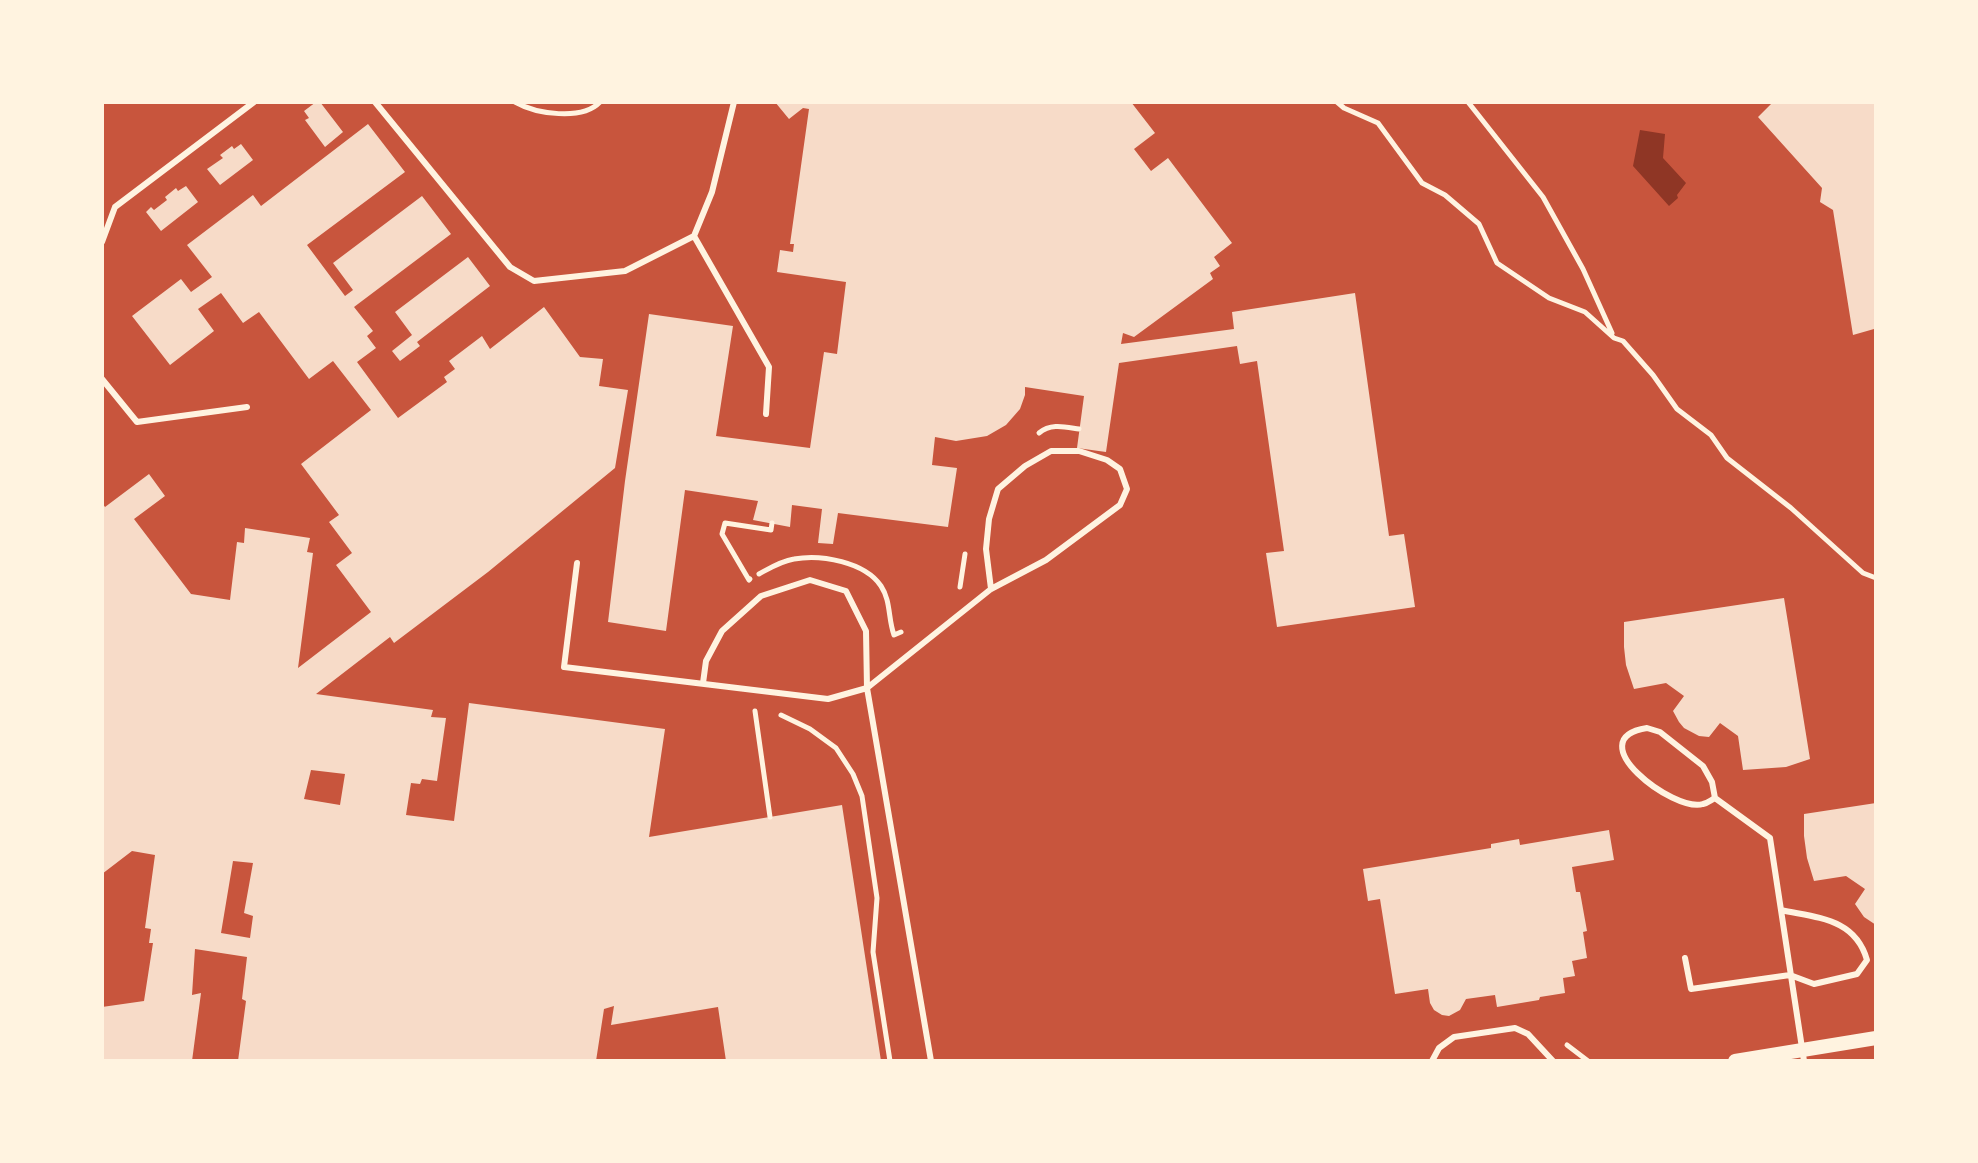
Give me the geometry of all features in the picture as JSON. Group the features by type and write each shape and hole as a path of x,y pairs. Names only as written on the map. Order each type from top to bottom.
{"street":[{"path":"1735,1061 1803,1055 1876,1038"}],"lane":[{"path":"102,242 115,207 254,102"},
{"path":"375,102 510,267 534,281 625,271 694,236 712,192 734,102"},
{"path":"694,236 769,367 766,414"},
{"path":"102,379 137,422 247,407"},
{"path":"577,563 564,667 828,699 867,688 991,589 1046,560 1120,505 1127,489 1120,469 1107,460 1079,451 1051,451 1025,466 998,489 989,519 986,549 991,589"},
{"path":"703,683 706,661 722,631 761,596 810,580 846,591 866,631 867,688 931,1061"},
{"path":"1715,798 1702,805 1687,804 1657,792 1628,765 1621,750 1625,737 1634,730 1647,728 1660,732 1703,766 1712,782 1715,798 1770,838 1803,1055"},
{"path":"1685,958 1691,989 1790,975 1814,984 1857,974 1867,960 1862,943 1828,919 1781,910"},
{"path":"1432,1061 1439,1048 1454,1037 1515,1028 1528,1034 1553,1061"}],"path":[{"path":"515,102 534,110 557,114 580,112 600,102"},
{"path":"1337,102 1378,123 1422,183 1445,195 1479,224 1497,263 1549,298 1585,312 1614,338 1623,341 1677,409 1711,435 1727,458 1791,508 1863,573 1876,578"},
{"path":"1468,102 1543,197 1583,269 1614,338"},
{"path":"1033,438 1044,429 1056,426 1079,429"},
{"path":"772,523 771,530 725,523 722,534 749,580 775,564 793,559 814,557 853,565 867,571 880,584 889,606 894,637 910,625"},
{"path":"960,587 967,544"},
{"path":"770,817 754,711 782,715 810,729 836,748 858,781 877,898 873,952 890,1061"}],"shaded area":[{"path":"1640,130 1665,134 1663,158 1686,183 1678,198 1669,206 1633,166"}],"building":[{"path":"320,102 343,132 325,147 305,120 309,118 304,111"},
{"path":"775,102 1131,102 1155,133 1134,149 1151,171 1168,158 1232,243 1214,257 1220,266 1210,273 1213,279 1134,337 1123,333 1121,344 1234,329 1232,312 1355,293 1389,536 1404,534 1415,607 1277,627 1266,553 1284,551 1257,361 1240,364 1237,346 1119,363 1106,452 1077,448 1084,396 1025,387 1020,409 1006,425 987,436 956,441 935,437 932,465 957,468 948,527 838,513 833,544 818,543 822,509 792,505 790,527 753,520 758,501 685,490 666,631 608,622 649,314 733,326 716,436 810,448 824,352 837,354 846,282 777,272 780,250 793,252 794,244 790,244 809,109 803,108 789,119"},
{"path":"1773,102 1876,102 1876,331 1853,335 1833,210 1820,202 1822,188 1758,117"},
{"path":"368,124 405,172 307,245 345,296 353,290 333,263 422,196 451,234 354,307 373,331 367,336 376,348 357,362 398,418 447,382 444,377 455,369 449,361 482,336 490,349 544,307 580,357 603,359 599,386 628,390 615,468 488,572 394,643 390,637 316,694 433,710 431,717 446,718 437,781 422,779 420,784 411,783 406,815 454,821 469,703 665,729 649,837 842,805 881,1061 726,1061 718,1007 611,1025 614,1006 604,1009 596,1061 238,1061 246,1001 242,999 247,957 195,949 192,995 201,993 192,1061 102,1061 102,1007 144,1001 153,943 149,943 151,929 145,928 155,855 132,851 102,874 102,503 105,507 149,474 165,496 134,519 191,594 230,600 237,542 244,543 245,528 310,538 307,552 313,553 298,668 371,612 336,565 352,553 329,522 339,515 301,464 371,410 333,361 309,379 259,312 243,323 221,293 198,309 214,331 170,365 132,316 181,279 191,292 212,277 187,245 253,195 261,206","holes":["311,770 345,774 340,805 304,799","233,861 253,863 244,913 253,916 250,938 221,933"]},
{"path":"241,144 253,160 220,185 207,169 223,158 220,155 232,146 234,149"},
{"path":"186,186 198,202 161,231 146,212 167,200 165,197 176,188 178,191"},
{"path":"468,257 490,286 417,342 420,346 400,361 392,351 412,335 395,312"},
{"path":"1784,598 1810,759 1786,767 1743,770 1738,736 1720,723 1709,737 1699,736 1684,728 1673,711 1684,696 1666,683 1634,689 1626,665 1624,622"},
{"path":"1876,803 1876,925 1864,917 1855,904 1865,889 1846,876 1814,881 1807,858 1804,814"},
{"path":"1609,830 1614,860 1572,867 1587,931 1583,932 1587,958 1572,961 1575,976 1563,978 1565,993 1497,1007 1495,995 1466,999 1460,1010 1449,1016 1434,1010 1428,989 1395,994 1380,899 1368,901 1363,869 1491,848 1491,844 1519,839 1520,845"}]}
